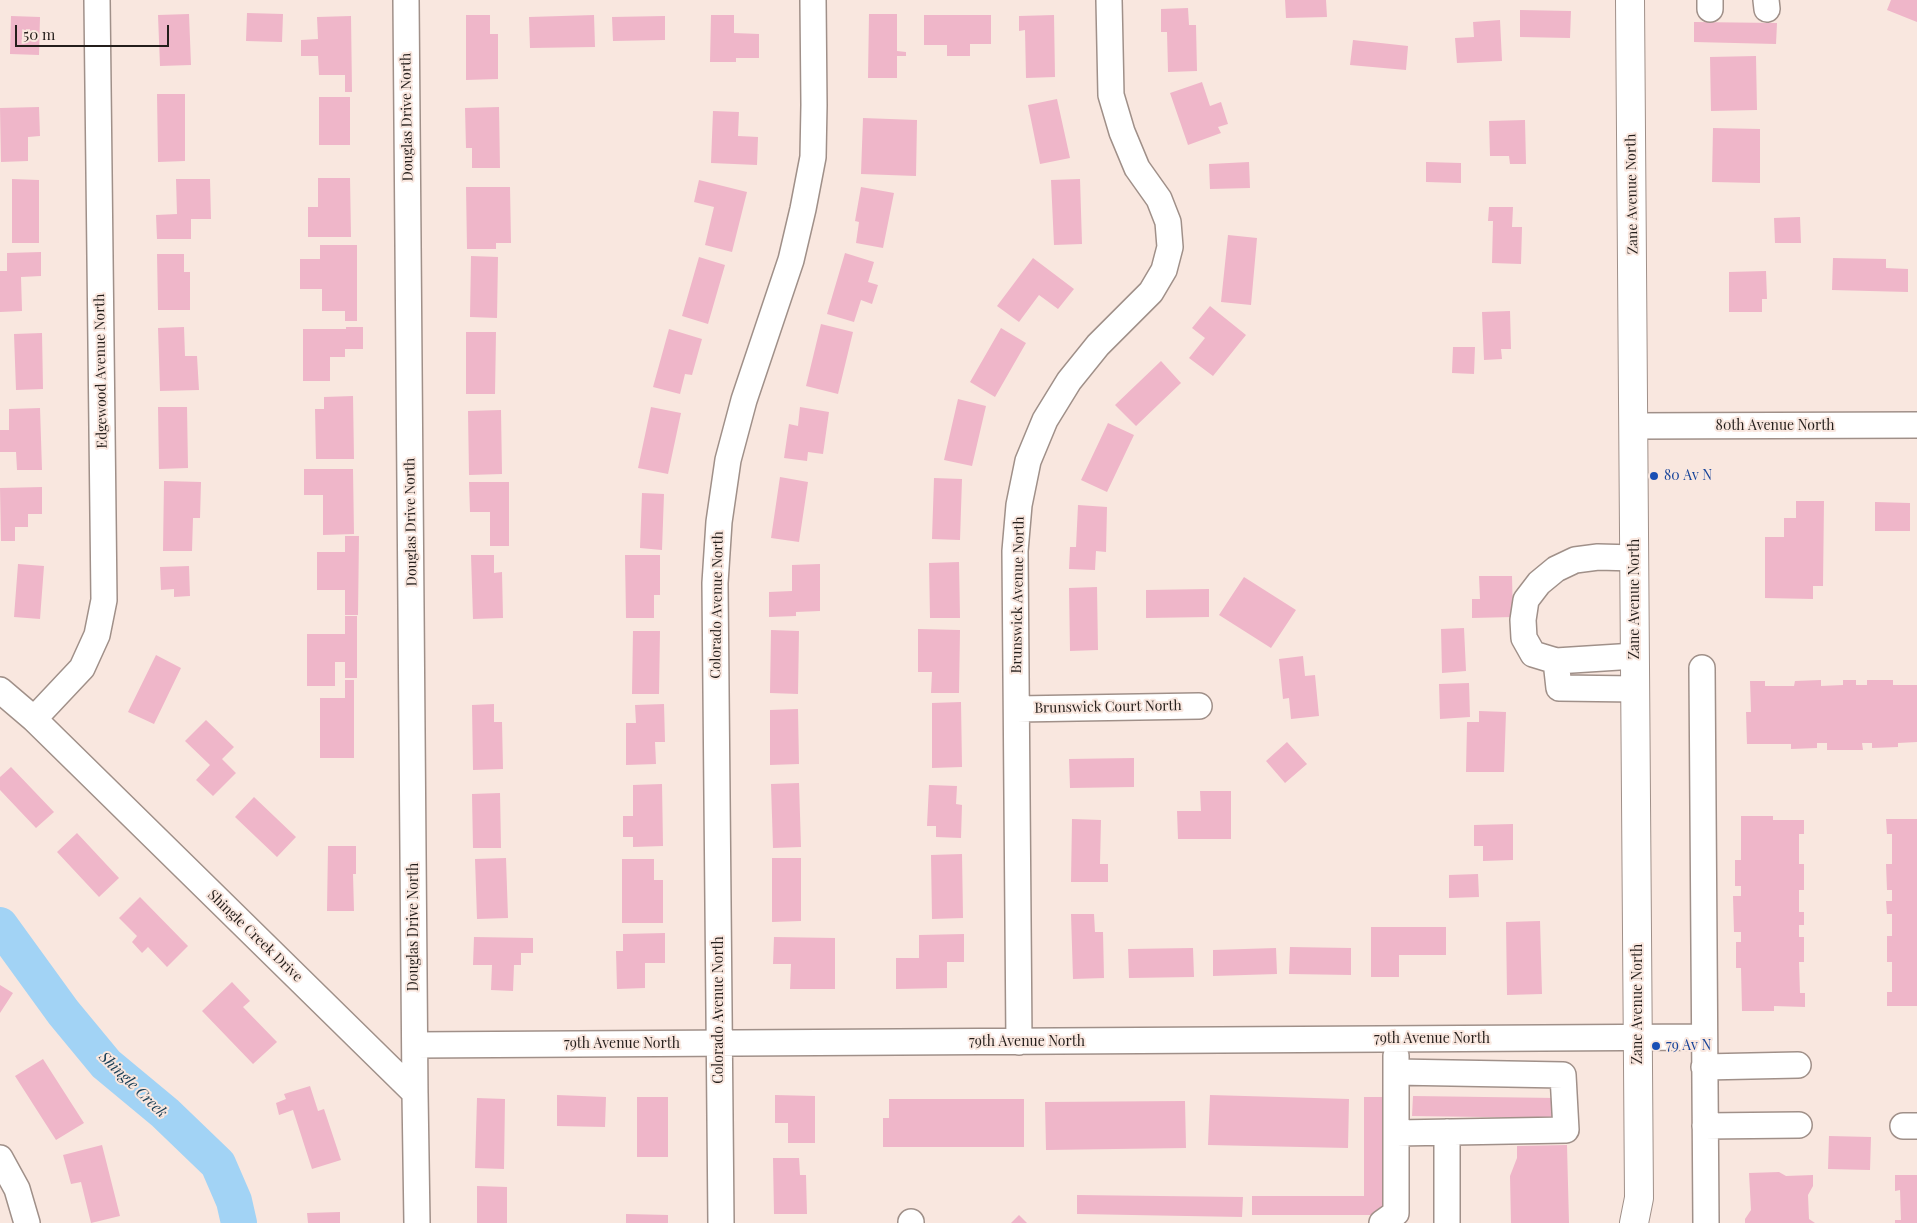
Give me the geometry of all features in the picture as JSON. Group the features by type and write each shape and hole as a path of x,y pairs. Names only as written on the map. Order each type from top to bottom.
{"main road":[{"name":"Zane Avenue North","path":"1630,0 1640,1215"}],"street":[{"name":"Edgewood Avenue North","path":"34,718 82,668 96,635 104,600 97,0"},
{"name":"Douglas Drive North","path":"406,0 415,1093"},
{"name":"Colorado Avenue North","path":"720,1223 715,583 719,522 730,451 744,400 791,260 803,209 812,157 814,105 813,0"},
{"name":"Brunswick Avenue North","path":"1019,1042 1015,551 1019,505 1028,461 1045,420 1069,380 1098,345 1151,292 1164,270 1170,247 1168,222 1159,198 1137,168 1122,132 1111,95 1109,0"},
{"name":"80th Avenue North","path":"1634,426 1917,425"},
{"path":"1635,558 1598,557 1575,560 1556,569 1539,583 1526,600 1523,620 1524,638 1533,654 1556,661 1636,656"},
{"path":"1556,661 1559,688 1636,689"},
{"path":"1702,668 1703,1037 1706,1223"},
{"name":"Shingle Creek Drive","path":"0,690 34,718 415,1093"},
{"name":"Brunswick Court North","path":"1017,709 1199,706"},
{"name":"79th Avenue North","path":"415,1045 1703,1037"},
{"path":"1382,1223 1396,1213 1396,1040"},
{"path":"1704,1067 1798,1065"},
{"path":"1396,1072 1563,1075 1566,1130 1397,1133"},
{"path":"415,1093 417,1223"},
{"path":"1705,1126 1799,1125"},
{"path":"1446,1132 1447,1223"},
{"path":"0,1158 17,1189 28,1223"}],"building":[{"path":"1285,0 1326,0 1327,17 1286,18"},
{"path":"1891,0 1917,0 1917,22 1887,10"},
{"path":"1188,8 1189,25 1196,25 1197,71 1168,72 1167,32 1161,32 1161,9"},
{"path":"1520,10 1571,11 1570,38 1520,37"},
{"path":"247,13 283,14 282,42 246,41"},
{"path":"189,14 191,65 160,66 158,15"},
{"path":"869,14 897,14 897,51 906,52 906,56 897,56 897,78 868,78"},
{"path":"466,15 490,15 490,34 498,34 498,79 466,80"},
{"path":"594,15 595,47 530,48 529,17"},
{"path":"711,15 734,15 734,33 759,34 759,58 736,58 736,62 710,62"},
{"path":"924,15 991,15 991,44 970,44 970,56 947,56 947,45 924,45"},
{"path":"1054,15 1055,77 1026,78 1025,30 1019,31 1019,16"},
{"path":"11,16 40,17 39,55 10,54"},
{"path":"351,16 352,92 345,92 345,75 319,75 318,56 301,56 301,40 318,39 317,17"},
{"path":"665,16 665,40 613,41 612,17"},
{"path":"1500,20 1502,61 1457,63 1455,38 1474,37 1473,22"},
{"path":"1694,22 1777,23 1776,44 1694,42"},
{"path":"1353,40 1408,46 1406,70 1350,65"},
{"path":"1756,56 1757,110 1711,111 1710,57"},
{"path":"1202,82 1210,106 1221,102 1228,124 1218,127 1221,133 1188,145 1170,93"},
{"path":"157,94 185,94 185,161 158,162"},
{"path":"319,97 350,97 350,145 319,145"},
{"path":"1057,99 1070,158 1040,164 1028,105"},
{"path":"39,107 40,136 28,137 28,161 1,162 0,108"},
{"path":"499,107 500,168 472,168 472,148 466,148 465,108"},
{"path":"713,111 739,112 738,136 758,137 757,165 711,163"},
{"path":"863,118 917,120 916,176 861,174"},
{"path":"1525,120 1526,164 1510,164 1509,156 1490,156 1489,121"},
{"path":"1713,128 1760,129 1760,183 1712,182"},
{"path":"1249,162 1250,188 1210,189 1209,164"},
{"path":"1426,162 1461,163 1461,183 1426,182"},
{"path":"318,178 350,178 351,237 308,237 308,207 318,207"},
{"path":"12,179 39,180 39,243 12,243"},
{"path":"176,179 210,179 211,219 191,219 191,239 157,239 156,215 177,214"},
{"path":"1080,179 1082,244 1054,245 1051,180"},
{"path":"699,180 747,192 732,252 705,245 714,207 694,202"},
{"path":"466,187 510,187 511,243 496,243 496,249 467,249"},
{"path":"861,187 894,193 883,248 856,243 859,222 855,221"},
{"path":"1489,207 1513,207 1512,227 1522,227 1521,264 1492,263 1493,221 1488,221"},
{"path":"1800,217 1801,243 1775,243 1774,218"},
{"path":"1228,235 1257,238 1251,305 1221,302"},
{"path":"320,245 357,245 357,321 345,321 345,311 322,311 322,289 300,289 300,259 320,259"},
{"path":"41,252 41,276 21,277 22,311 0,312 0,271 7,271 7,253"},
{"path":"845,253 874,262 868,282 878,285 872,304 861,300 854,322 827,314"},
{"path":"157,254 184,254 184,272 190,272 190,310 158,310"},
{"path":"471,256 498,257 497,318 470,317"},
{"path":"699,257 725,265 708,324 682,316"},
{"path":"1033,258 1074,289 1058,309 1039,295 1019,322 997,306"},
{"path":"1833,258 1886,259 1886,268 1908,269 1908,292 1832,290"},
{"path":"1766,271 1767,299 1762,299 1762,312 1729,312 1729,272"},
{"path":"1210,306 1246,335 1213,376 1189,358 1205,338 1192,328"},
{"path":"1510,311 1511,349 1501,349 1502,359 1484,360 1482,312"},
{"path":"821,324 853,332 838,394 806,386"},
{"path":"184,327 185,356 197,356 199,390 160,391 158,328"},
{"path":"346,327 363,327 363,349 345,349 345,357 330,357 330,381 303,381 303,329 346,329"},
{"path":"1001,328 1026,343 995,397 970,382"},
{"path":"669,329 702,339 692,375 685,374 680,394 653,387"},
{"path":"466,332 496,332 495,394 466,394"},
{"path":"42,333 43,389 16,390 14,334"},
{"path":"1453,347 1475,347 1474,374 1452,373"},
{"path":"1161,361 1181,383 1136,426 1115,405"},
{"path":"353,396 354,459 316,459 315,409 324,409 324,397"},
{"path":"958,399 986,406 972,466 944,460"},
{"path":"158,407 187,407 188,468 159,469"},
{"path":"651,407 681,413 668,474 638,468"},
{"path":"800,407 829,412 823,454 808,452 807,461 784,458 789,424 798,426"},
{"path":"40,408 42,470 17,470 16,452 0,452 0,430 9,430 9,409"},
{"path":"501,410 502,474 469,475 468,411"},
{"path":"1108,423 1134,435 1107,492 1081,480"},
{"path":"304,469 353,469 354,534 323,535 323,495 304,495"},
{"path":"780,477 808,482 799,542 771,538"},
{"path":"934,478 962,479 960,540 932,539"},
{"path":"164,481 201,482 200,518 193,518 192,551 163,551"},
{"path":"469,482 509,482 509,546 490,546 490,512 470,512"},
{"path":"42,487 42,514 28,514 28,527 15,527 15,541 1,541 0,488"},
{"path":"642,493 664,494 662,550 640,548"},
{"path":"1796,501 1824,501 1823,586 1813,586 1813,599 1765,598 1765,537 1784,537 1784,518 1796,518"},
{"path":"1875,502 1910,503 1910,531 1875,531"},
{"path":"1078,505 1107,507 1106,552 1096,551 1095,570 1069,569 1070,547 1076,547"},
{"path":"345,536 359,536 358,615 345,615 345,590 317,590 317,552 345,552"},
{"path":"471,555 494,555 494,573 502,572 503,618 473,619"},
{"path":"625,555 660,555 660,595 654,595 654,618 626,618"},
{"path":"959,562 960,618 930,618 929,563"},
{"path":"18,564 44,566 40,619 14,617"},
{"path":"820,564 820,611 796,612 796,616 769,617 769,592 792,591 792,565"},
{"path":"189,566 190,596 174,597 174,589 161,590 160,567"},
{"path":"1479,576 1512,576 1513,617 1472,618 1472,599 1480,599"},
{"path":"1244,577 1296,610 1271,648 1219,615"},
{"path":"1097,587 1098,650 1070,651 1069,588"},
{"path":"1209,589 1209,617 1146,618 1146,590"},
{"path":"345,616 357,616 357,678 345,678 345,662 335,662 335,686 307,686 307,634 345,634"},
{"path":"1464,628 1466,671 1442,673 1441,629"},
{"path":"918,629 960,630 959,693 931,693 932,672 918,672"},
{"path":"771,630 799,631 798,694 770,693"},
{"path":"633,631 660,631 659,694 632,694"},
{"path":"156,655 181,668 154,724 128,712"},
{"path":"1303,656 1305,676 1315,675 1319,716 1291,719 1289,698 1283,699 1279,659"},
{"path":"345,680 354,680 354,758 320,758 320,698 345,698"},
{"path":"1821,680 1821,686 1843,685 1843,680 1856,680 1856,685 1867,685 1867,680 1893,680 1893,685 1917,685 1917,742 1898,743 1898,747 1872,748 1872,743 1862,743 1863,750 1827,750 1827,743 1817,743 1817,748 1791,749 1791,744 1747,744 1746,712 1751,712 1750,681 1765,681 1765,686 1794,686 1795,681"},
{"path":"1469,683 1470,717 1440,719 1439,684"},
{"path":"961,702 962,767 932,768 932,703"},
{"path":"494,704 494,722 502,722 503,769 473,770 472,705"},
{"path":"664,704 665,742 655,742 656,764 626,765 626,723 636,723 635,705"},
{"path":"798,709 799,764 770,765 770,710"},
{"path":"1479,711 1506,712 1504,772 1466,772 1467,722 1479,722"},
{"path":"206,720 234,747 222,759 236,773 213,796 196,780 210,765 185,741"},
{"path":"1287,742 1307,764 1285,783 1266,761"},
{"path":"1134,758 1134,787 1070,788 1069,759"},
{"path":"11,767 54,812 36,828 0,790 0,777"},
{"path":"799,783 801,847 773,848 771,784"},
{"path":"662,784 663,846 633,847 633,837 623,837 623,816 633,816 633,785"},
{"path":"929,785 957,786 956,804 962,805 961,838 936,837 936,826 927,826"},
{"path":"1200,791 1231,791 1231,839 1178,839 1177,811 1201,811"},
{"path":"500,793 501,848 473,848 472,794"},
{"path":"254,797 296,837 277,857 235,817"},
{"path":"1741,816 1773,816 1773,820 1804,820 1804,834 1799,834 1799,864 1804,864 1804,890 1799,890 1799,912 1804,912 1804,925 1799,925 1799,937 1804,937 1804,962 1799,962 1800,993 1805,993 1805,1007 1774,1006 1774,1011 1742,1011 1741,968 1736,968 1736,942 1741,942 1741,932 1734,932 1733,896 1741,896 1741,886 1735,886 1735,860 1741,860"},
{"path":"1072,819 1101,820 1100,864 1108,864 1108,882 1071,882"},
{"path":"1886,819 1917,819 1917,1006 1887,1006 1887,992 1892,992 1892,962 1887,962 1887,936 1892,936 1892,914 1887,914 1886,901 1892,901 1892,890 1887,890 1886,864 1892,864 1892,834 1887,834"},
{"path":"1513,824 1513,860 1483,861 1483,846 1474,846 1474,825"},
{"path":"77,833 119,878 99,897 57,852"},
{"path":"328,846 356,846 356,874 353,874 354,911 327,911"},
{"path":"962,854 963,918 932,919 931,855"},
{"path":"506,858 508,918 477,919 475,859"},
{"path":"772,858 801,858 801,921 772,922"},
{"path":"622,859 654,859 654,880 663,880 663,923 622,923"},
{"path":"1478,874 1479,897 1449,898 1449,875"},
{"path":"140,897 188,946 167,967 148,947 142,953 132,942 137,936 119,918"},
{"path":"1071,914 1094,914 1095,932 1103,932 1104,978 1073,979"},
{"path":"1540,921 1542,994 1507,995 1506,922"},
{"path":"1371,927 1446,927 1446,955 1399,955 1399,977 1371,977"},
{"path":"665,933 665,963 645,963 645,988 617,989 616,951 623,951 623,934"},
{"path":"964,934 964,962 947,962 947,988 896,989 896,958 919,958 919,935"},
{"path":"474,937 533,938 533,953 521,953 521,965 514,965 513,991 491,990 492,965 473,965"},
{"path":"774,937 835,938 835,989 790,989 791,964 773,964"},
{"path":"1290,947 1351,948 1351,975 1289,974"},
{"path":"1193,948 1194,977 1129,978 1128,949"},
{"path":"1276,948 1277,974 1213,976 1213,950"},
{"path":"232,982 250,1001 243,1007 277,1042 253,1064 202,1011"},
{"path":"0,985 13,993 0,1013"},
{"path":"43,1059 84,1123 56,1140 15,1076"},
{"path":"310,1086 318,1111 324,1109 341,1160 312,1169 293,1110 279,1115 276,1103 286,1099 284,1094"},
{"path":"557,1095 606,1097 605,1127 557,1126"},
{"path":"775,1095 815,1096 815,1143 788,1143 788,1123 775,1123"},
{"path":"1210,1095 1349,1099 1348,1148 1208,1145"},
{"path":"1413,1096 1556,1098 1556,1118 1412,1116"},
{"path":"637,1097 668,1097 668,1157 637,1157"},
{"path":"1364,1097 1383,1097 1383,1215 1252,1215 1252,1196 1364,1196"},
{"path":"477,1098 505,1099 504,1169 475,1168"},
{"path":"889,1099 1024,1099 1024,1147 883,1147 883,1118 889,1118"},
{"path":"1185,1101 1186,1148 1046,1150 1045,1102"},
{"path":"1829,1136 1871,1137 1870,1170 1828,1169"},
{"path":"102,1145 120,1216 91,1223 81,1182 71,1184 63,1155"},
{"path":"1567,1145 1569,1223 1511,1223 1510,1176 1517,1158 1517,1146"},
{"path":"773,1158 799,1158 800,1175 806,1175 807,1214 774,1214"},
{"path":"1779,1172 1786,1176 1813,1175 1813,1186 1808,1195 1809,1219 1815,1223 1745,1223 1745,1219 1751,1210 1749,1173"},
{"path":"1895,1175 1917,1175 1917,1223 1895,1223 1895,1220 1901,1220 1900,1190 1895,1191"},
{"path":"477,1186 507,1187 507,1223 477,1223"},
{"path":"1077,1195 1243,1197 1242,1217 1077,1214"},
{"path":"340,1212 340,1223 308,1223 307,1213"},
{"path":"626,1214 668,1215 668,1223 626,1223"},
{"path":"1019,1215 1027,1223 1011,1223"}],"waterway":[{"name":"Shingle Creek","path":"0,925 63,1012 106,1064 165,1113 218,1164 234,1201 239,1223"}],"place":[{"name":"80 Av N","path":"1654,476"},
{"name":"79 Av N","path":"1656,1046"}]}
